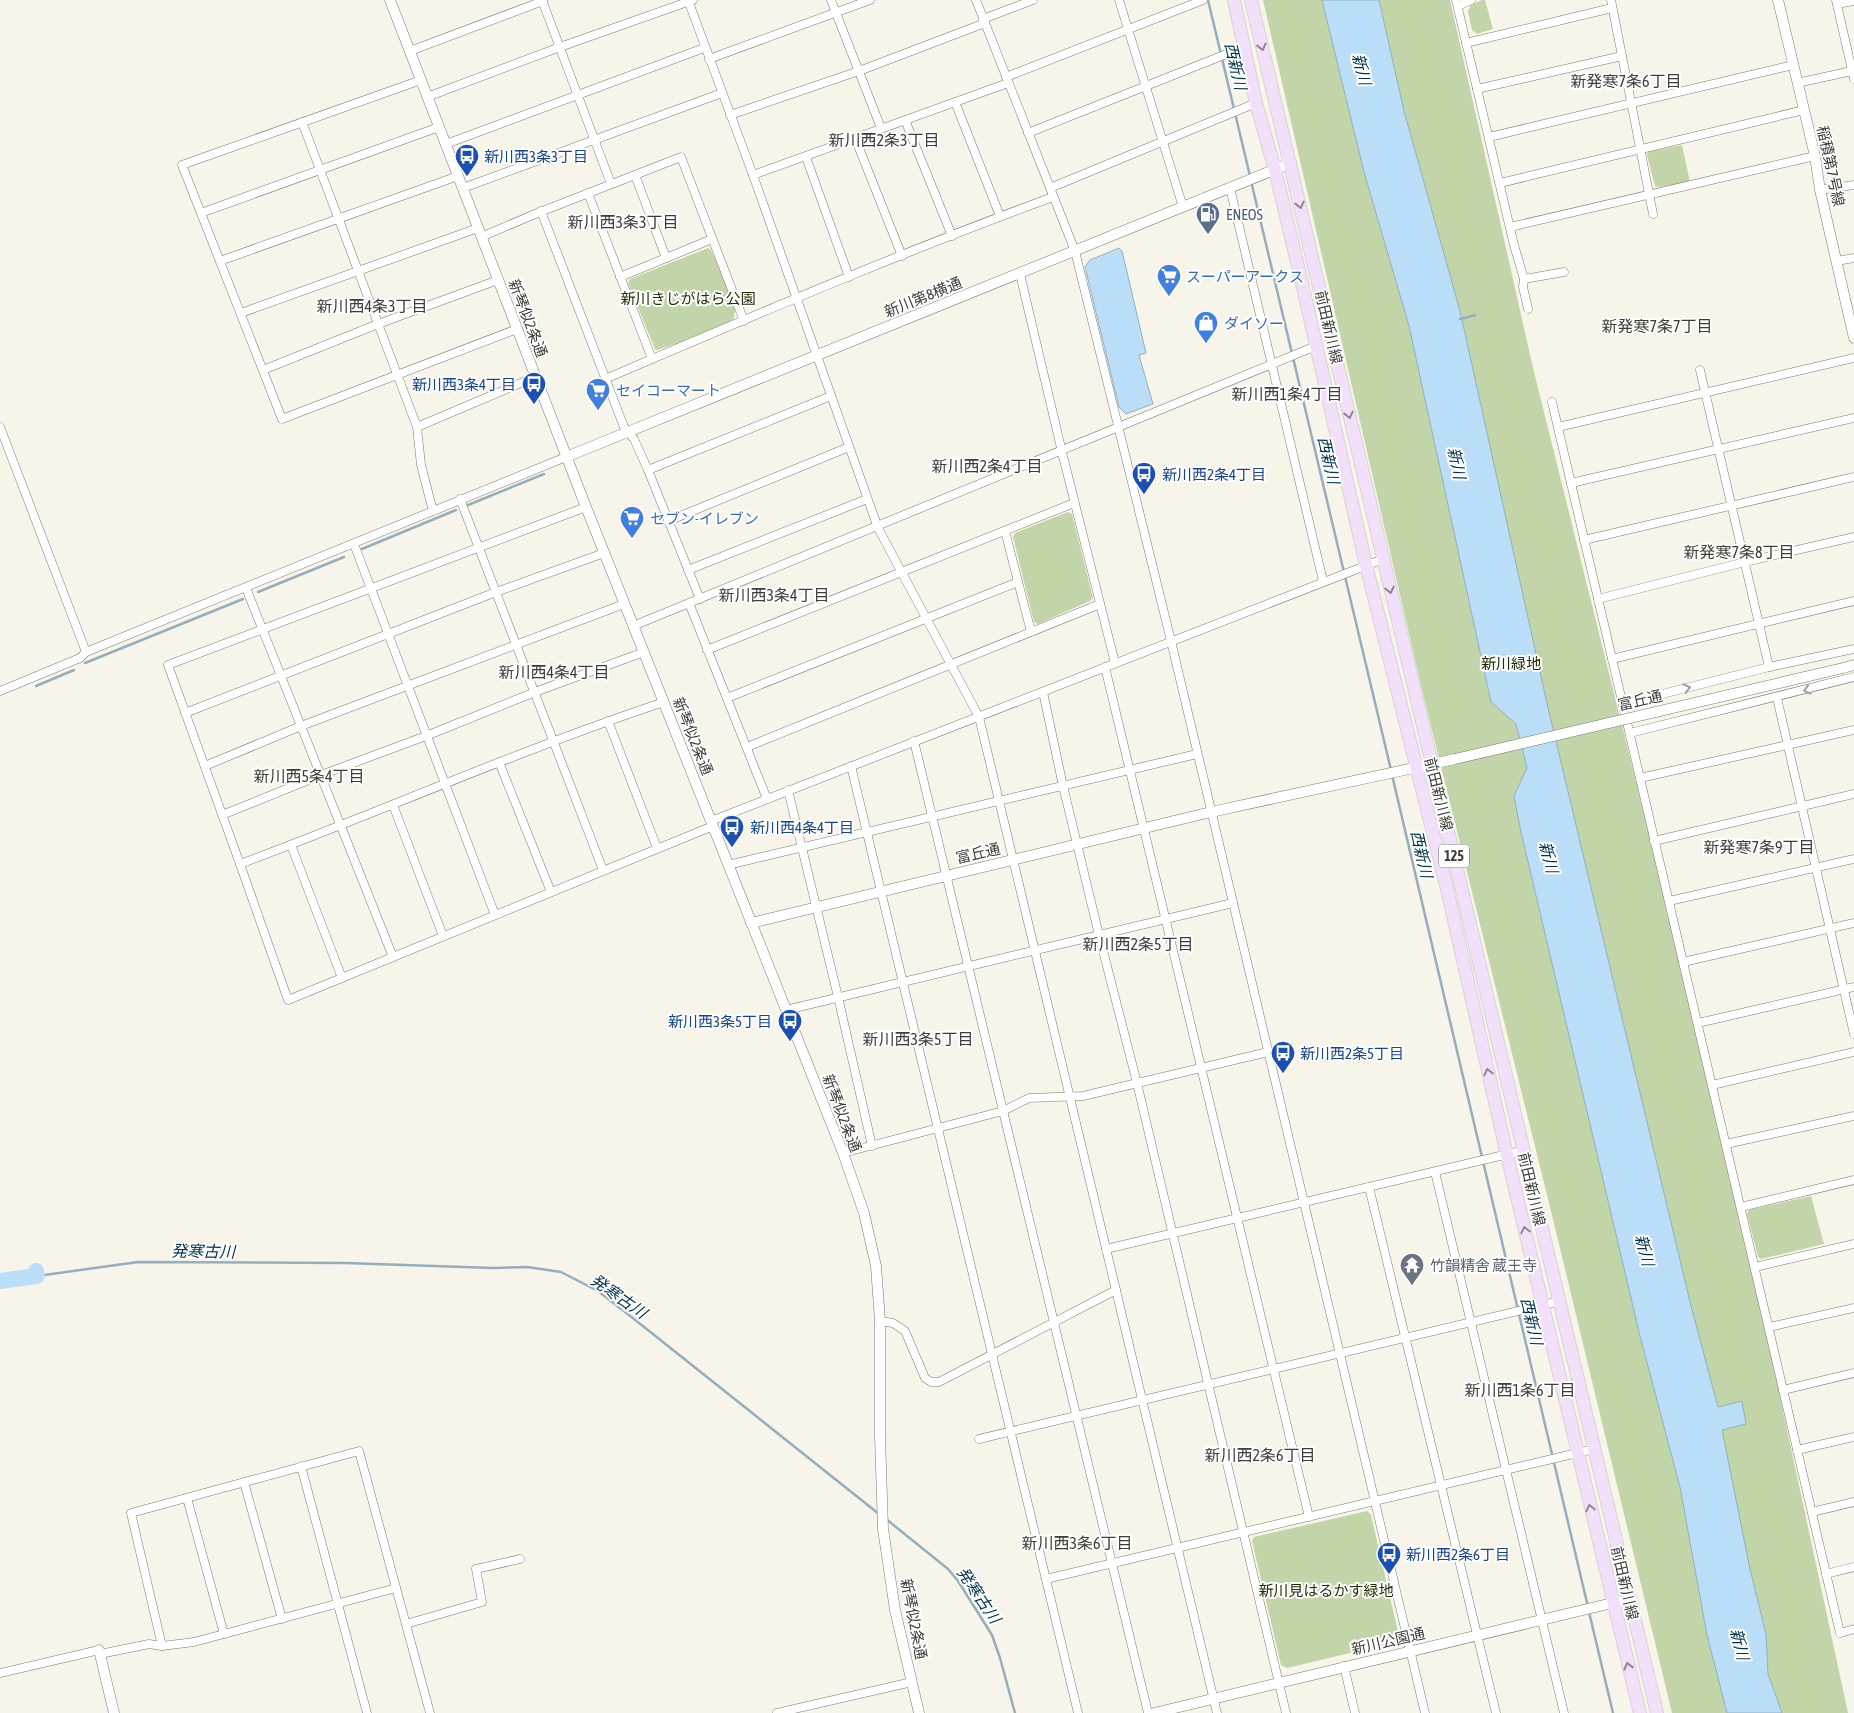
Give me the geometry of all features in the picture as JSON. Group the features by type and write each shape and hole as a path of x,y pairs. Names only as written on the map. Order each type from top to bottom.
{"main road":[{"name":"前田新川線","path":"1234,0 1256,103 1275,170 1366,565 1447,889 1507,1155 1640,1713"},
{"name":"前田新川線","path":"1251,0 1657,1713"}],"street":[{"name":"新琴似2条通","path":"390,0 566,457 843,1153 864,1213 876,1266 880,1321 883,1529 895,1610 919,1713"},
{"path":"832,0 881,128"},
{"path":"708,59 870,0"},
{"path":"976,0 1074,251 1171,641 1425,1713"},
{"path":"730,115 859,71 1033,0"},
{"path":"1119,0 1183,207"},
{"path":"753,175 955,102 1203,0"},
{"path":"1471,0 1457,3 1524,279 1523,287 1528,310"},
{"name":"稲積第7号線","path":"1778,0 1815,156 1820,190 1851,309 1854,338"},
{"path":"410,51 543,1 611,184"},
{"path":"428,97 560,47 690,1 704,48 753,175 878,528 979,716 1217,1713"},
{"path":"1797,83 1853,75 1837,2 1854,1"},
{"path":"1466,43 1612,4 1653,214"},
{"path":"1028,133 1244,47"},
{"path":"446,144 704,48"},
{"path":"1477,89 1622,56"},
{"path":"1489,137 1793,65"},
{"path":"421,80 182,165 282,419 517,329"},
{"path":"463,188 722,93"},
{"path":"955,102 1000,216"},
{"path":"1050,188 1256,103"},
{"path":"1500,183 1804,110"},
{"path":"905,120 952,236"},
{"path":"302,122 417,427 421,465 433,510"},
{"path":"201,213 439,127"},
{"path":"855,138 902,256"},
{"path":"1510,227 1815,156"},
{"path":"241,313 358,272 541,212 681,157 744,320"},
{"path":"806,157 849,277"},
{"name":"新川第8横通","path":"566,457 1291,163"},
{"path":"635,175 666,258"},
{"path":"220,261 458,176"},
{"path":"1820,190 1854,184"},
{"path":"1230,188 1326,580"},
{"path":"588,194 652,359"},
{"path":"604,379 849,277 1000,216 1053,197"},
{"path":"541,212 604,379 624,427 634,439 648,470 700,599"},
{"path":"620,277 712,239"},
{"path":"1837,261 1854,258"},
{"path":"1524,279 1564,272"},
{"path":"1020,274 1074,503 1115,663"},
{"path":"263,370 378,324 498,280"},
{"path":"633,626 878,528 1316,346"},
{"path":"1558,427 1854,358"},
{"path":"1700,370 1769,667"},
{"path":"417,427 535,377"},
{"path":"648,470 831,396"},
{"path":"1552,402 1840,1633 1854,1629"},
{"path":"1571,483 1854,418"},
{"path":"0,427 86,652"},
{"path":"668,521 849,447"},
{"path":"0,691 80,658 86,652 566,457"},
{"path":"1584,540 1854,477"},
{"path":"688,570 868,499"},
{"path":"460,500 603,870"},
{"path":"708,650 1074,503"},
{"path":"586,507 168,665 288,1000 657,848 767,798 1383,558"},
{"path":"1005,531 1031,632"},
{"path":"1598,599 1854,537"},
{"path":"354,544 387,635 495,914"},
{"path":"185,713 496,592 604,553"},
{"path":"727,698 1018,582"},
{"path":"246,588 393,957"},
{"path":"1612,658 1854,601"},
{"path":"205,766 301,726 624,604"},
{"path":"689,604 767,798"},
{"path":"747,747 1100,604"},
{"path":"1623,704 1769,667 1854,649"},
{"path":"222,815 534,692 644,652"},
{"name":"富丘通","path":"751,923 1211,812 1454,759 1854,665"},
{"path":"1105,667 1309,1517"},
{"path":"1630,733 1777,698 1854,677"},
{"path":"1043,692 1063,786 1137,1083 1286,1713"},
{"path":"1777,698 1854,1034"},
{"path":"240,864 341,826 499,762 664,702"},
{"path":"608,721 657,848"},
{"path":"1640,778 1854,730"},
{"path":"914,741 1148,1713"},
{"path":"728,865 1197,754"},
{"path":"499,762 551,892"},
{"path":"851,766 1078,1713"},
{"path":"788,790 872,1146"},
{"path":"1654,841 1854,794"},
{"path":"393,805 443,936"},
{"path":"291,845 342,978"},
{"path":"1669,901 1854,859"},
{"path":"786,1010 1233,903"},
{"path":"1683,962 1854,923"},
{"path":"1698,1023 1854,987"},
{"path":"843,1153 1003,1111 1029,1098 1052,1096 1070,1098 1268,1052"},
{"path":"1712,1085 1854,1052"},
{"path":"1726,1144 1854,1116"},
{"path":"1106,1250 1525,1150"},
{"path":"1435,1172 1564,1713"},
{"path":"1740,1207 1854,1180"},
{"path":"1369,1187 1496,1713"},
{"path":"1755,1267 1854,1244"},
{"path":"880,1321 893,1323 905,1331 925,1378 931,1382 939,1382 1116,1290"},
{"path":"979,1439 1560,1300"},
{"path":"1769,1327 1854,1308"},
{"path":"1783,1390 1854,1373"},
{"path":"1797,1450 1854,1437"},
{"path":"1046,1579 1594,1449"},
{"path":"162,1646 131,1513 359,1450 430,1713"},
{"path":"301,1466 367,1713"},
{"path":"244,1482 282,1619"},
{"path":"187,1498 224,1634"},
{"path":"1812,1512 1854,1502"},
{"path":"406,1624 482,1602 476,1569 520,1559"},
{"path":"1826,1574 1854,1567"},
{"path":"0,1673 99,1652 149,1644 162,1646 194,1642 396,1588"},
{"name":"新川公園通","path":"1154,1713 1629,1599"},
{"path":"99,1652 114,1713"},
{"path":"1344,1666 1355,1713"},
{"path":"777,1713 912,1682"}],"green space":[{"name":"新川緑地","path":"1263,0 1450,0 1533,368 1653,850 1774,1369 1848,1713 1672,1713 1551,1211 1421,686"},
{"path":"1485,0 1493,29 1477,34 1472,30 1468,11 1471,5"},
{"path":"1682,145 1690,182 1655,186 1647,155 1648,152"},
{"name":"新川きじがはら公園","path":"708,248 711,250 736,302 734,318 725,328 657,350 655,349 628,283 630,279"},
{"path":"1068,512 1072,514 1093,598 1038,624 1034,622 1013,537 1015,533"},
{"path":"1811,1196 1824,1244 1761,1259 1758,1257 1747,1214 1749,1210"},
{"name":"新川見はるかす緑地","path":"1367,1511 1371,1515 1399,1636 1396,1642 1287,1668 1281,1665 1252,1541 1254,1537"}],"water":[{"name":"新川","path":"1322,0 1379,0 1404,111 1460,311 1548,708 1691,1306 1718,1407 1742,1401 1746,1424 1722,1430 1750,1569 1766,1634 1768,1674 1782,1713 1727,1713 1707,1635 1680,1487 1640,1336 1521,832 1514,796 1527,768 1516,724 1491,702 1409,326 1364,172"},
{"path":"1119,248 1122,251 1146,353 1139,355 1153,404 1126,414 1119,407 1085,267 1090,260"}],"waterway":[{"name":"西新川","path":"1208,0 1250,176"},
{"name":"西新川","path":"1251,181 1391,770"},
{"path":"1460,319 1475,315"},
{"path":"468,505 544,474"},
{"path":"362,549 456,510"},
{"path":"258,592 344,557"},
{"path":"85,663 243,599"},
{"path":"36,686 74,670"},
{"name":"西新川","path":"1392,775 1588,1607"},
{"name":"発寒古川","path":"37,1276 138,1262 345,1263 493,1268 527,1267 561,1272 598,1291 879,1514"},
{"path":"0,1281 37,1276 36,1271"},
{"name":"発寒古川","path":"886,1519 948,1569 958,1581 992,1635 1015,1713"},
{"name":"西新川","path":"1589,1612 1613,1713"}],"place":[{"name":"新川西3条3丁目","path":"467,177"},
{"name":"ENEOS","path":"1208,235"},
{"name":"スーパーアークス","path":"1169,297"},
{"name":"ダイソー","path":"1206,344"},
{"name":"新川西3条4丁目","path":"534,405"},
{"name":"セイコーマート","path":"598,411"},
{"name":"新川西2条4丁目","path":"1144,495"},
{"name":"セブン-イレブン","path":"632,539"},
{"name":"新川西4条4丁目","path":"732,848"},
{"name":"新川西3条5丁目","path":"790,1042"},
{"name":"新川西2条5丁目","path":"1283,1074"},
{"name":"竹韻精舎 蔵王寺","path":"1412,1286"},
{"name":"新川西2条6丁目","path":"1389,1575"}],"district":[{"name":"新発寒7条6丁目","path":"1626,81"},
{"name":"新川西2条3丁目","path":"884,140"},
{"name":"新川西3条3丁目","path":"623,222"},
{"name":"新川西4条3丁目","path":"372,306"},
{"name":"新発寒7条7丁目","path":"1657,326"},
{"name":"新川西1条4丁目","path":"1287,394"},
{"name":"新川西2条4丁目","path":"987,466"},
{"name":"新発寒7条8丁目","path":"1739,552"},
{"name":"新川西3条4丁目","path":"774,595"},
{"name":"新川西4条4丁目","path":"554,672"},
{"name":"新川西5条4丁目","path":"309,776"},
{"name":"新発寒7条9丁目","path":"1759,847"},
{"name":"新川西2条5丁目","path":"1138,944"},
{"name":"新川西3条5丁目","path":"918,1039"},
{"name":"新川西1条6丁目","path":"1520,1390"},
{"name":"新川西2条6丁目","path":"1260,1455"},
{"name":"新川西3条6丁目","path":"1077,1543"}]}
